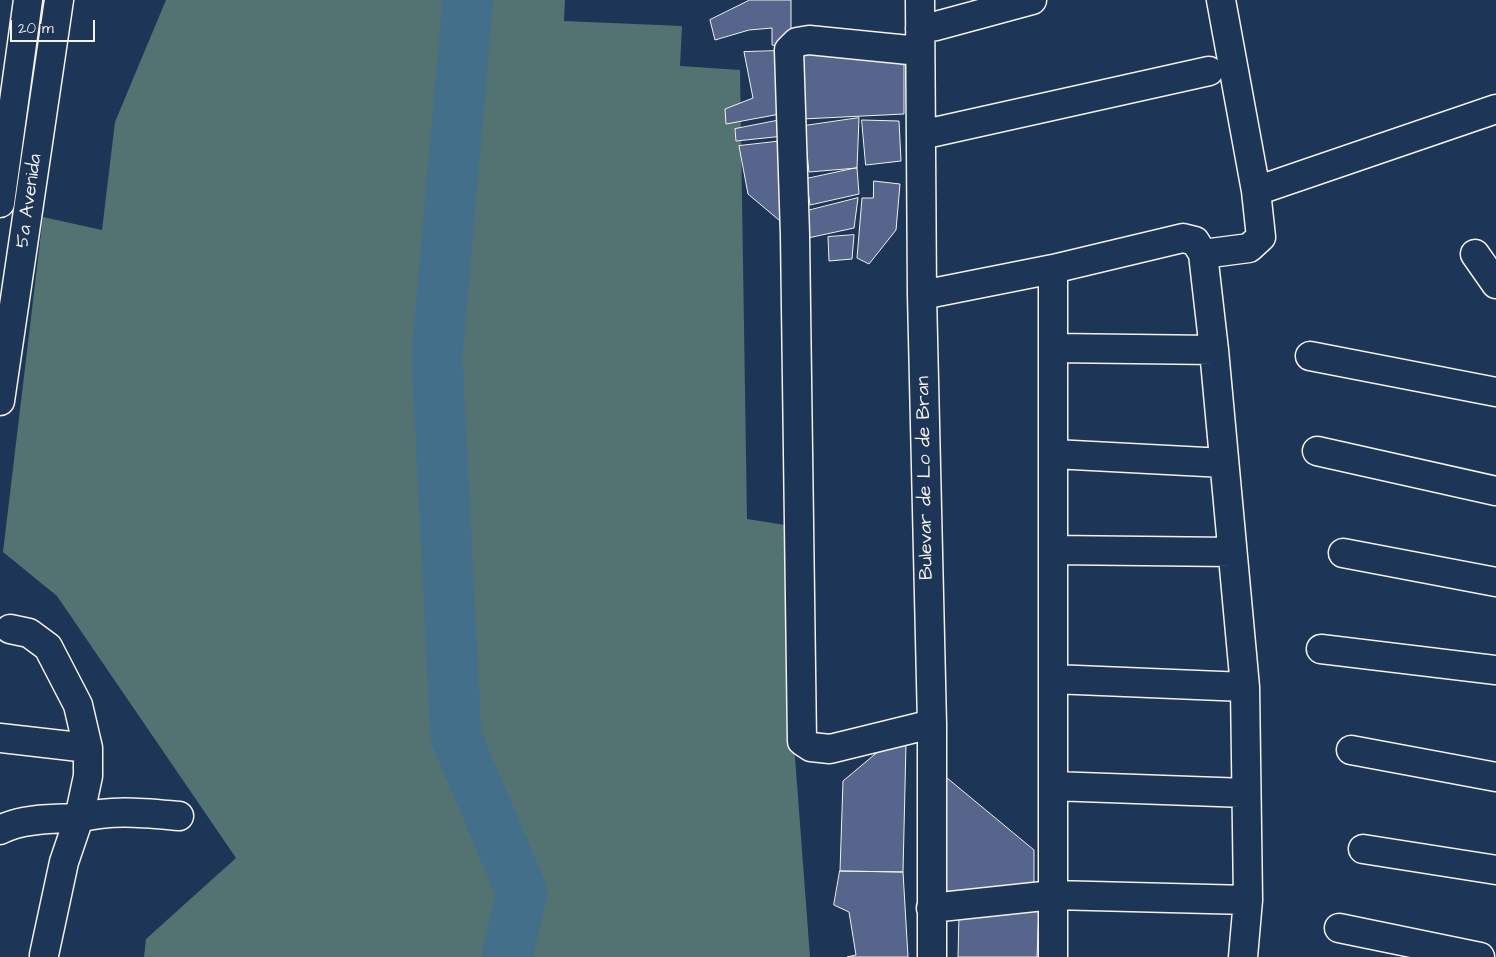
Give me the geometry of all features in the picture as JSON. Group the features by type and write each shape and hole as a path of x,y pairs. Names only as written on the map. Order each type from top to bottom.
{"street":[{"name":"5a Avenida","path":"0,203 28,0"},
{"name":"5a Avenida","path":"0,401 59,0"},
{"name":"Bulevar de Lo de Bran","path":"920,0 922,295 932,724 932,957"},
{"path":"932,724 830,749 811,747 802,741 795,235 789,50 797,42 809,40 920,39 936,26 1032,0"},
{"path":"1203,254 1249,248 1261,237 1256,191 1221,0"},
{"path":"921,135 1210,71"},
{"path":"1256,191 1496,109"},
{"path":"922,295 1053,269 1183,238 1194,241 1203,254 1214,350 1245,687 1248,900 1243,957"},
{"path":"1475,254 1496,284"},
{"path":"1052,957 1053,269"},
{"path":"1054,348 1214,350"},
{"path":"1310,356 1496,392"},
{"path":"1317,451 1496,491"},
{"path":"1054,454 1224,463"},
{"path":"1054,550 1232,552"},
{"path":"1343,553 1496,582"},
{"path":"10,629 29,633 48,647 78,705 88,748 88,776 79,818 64,862 44,955"},
{"path":"1321,649 1496,670"},
{"path":"1053,679 1245,687"},
{"path":"0,738 88,748"},
{"path":"1350,750 1496,777"},
{"path":"1053,786 1246,793"},
{"path":"0,830 8,826 32,822 79,818 100,813 123,811 179,816"},
{"path":"1362,849 1496,870"},
{"path":"931,908 1053,895 1248,900"},
{"path":"1339,928 1480,957"}],"green space":[{"path":"166,0 565,0 564,21 682,26 680,66 740,70 747,519 785,525 794,744 810,957 144,957 146,939 236,858 57,596 3,552 43,217 102,230 115,122"}],"building":[{"path":"750,0 791,0 791,33 787,48 772,45 772,28 749,30 715,40 710,20"},
{"path":"799,48 904,59 904,114 802,119"},
{"path":"777,51 780,114 726,124 725,109 753,98 744,52"},
{"path":"859,118 857,168 809,172 804,126"},
{"path":"781,120 784,136 736,141 735,129"},
{"path":"862,120 899,121 901,161 866,165"},
{"path":"783,141 786,226 748,194 739,146"},
{"path":"857,168 859,194 810,205 806,179"},
{"path":"874,181 900,184 896,230 869,264 857,258 862,198 873,198"},
{"path":"858,198 854,228 808,238 807,211"},
{"path":"854,235 852,259 829,261 828,237"},
{"path":"906,744 903,872 840,871 843,781 886,745"},
{"path":"941,773 1034,850 1034,888 947,901"},
{"path":"840,871 903,872 908,957 847,957 856,955 849,912 834,905"},
{"path":"1039,909 1037,957 958,957 959,915"}],"waterway":[{"path":"468,0 437,355 456,737 522,892 507,957"}]}
